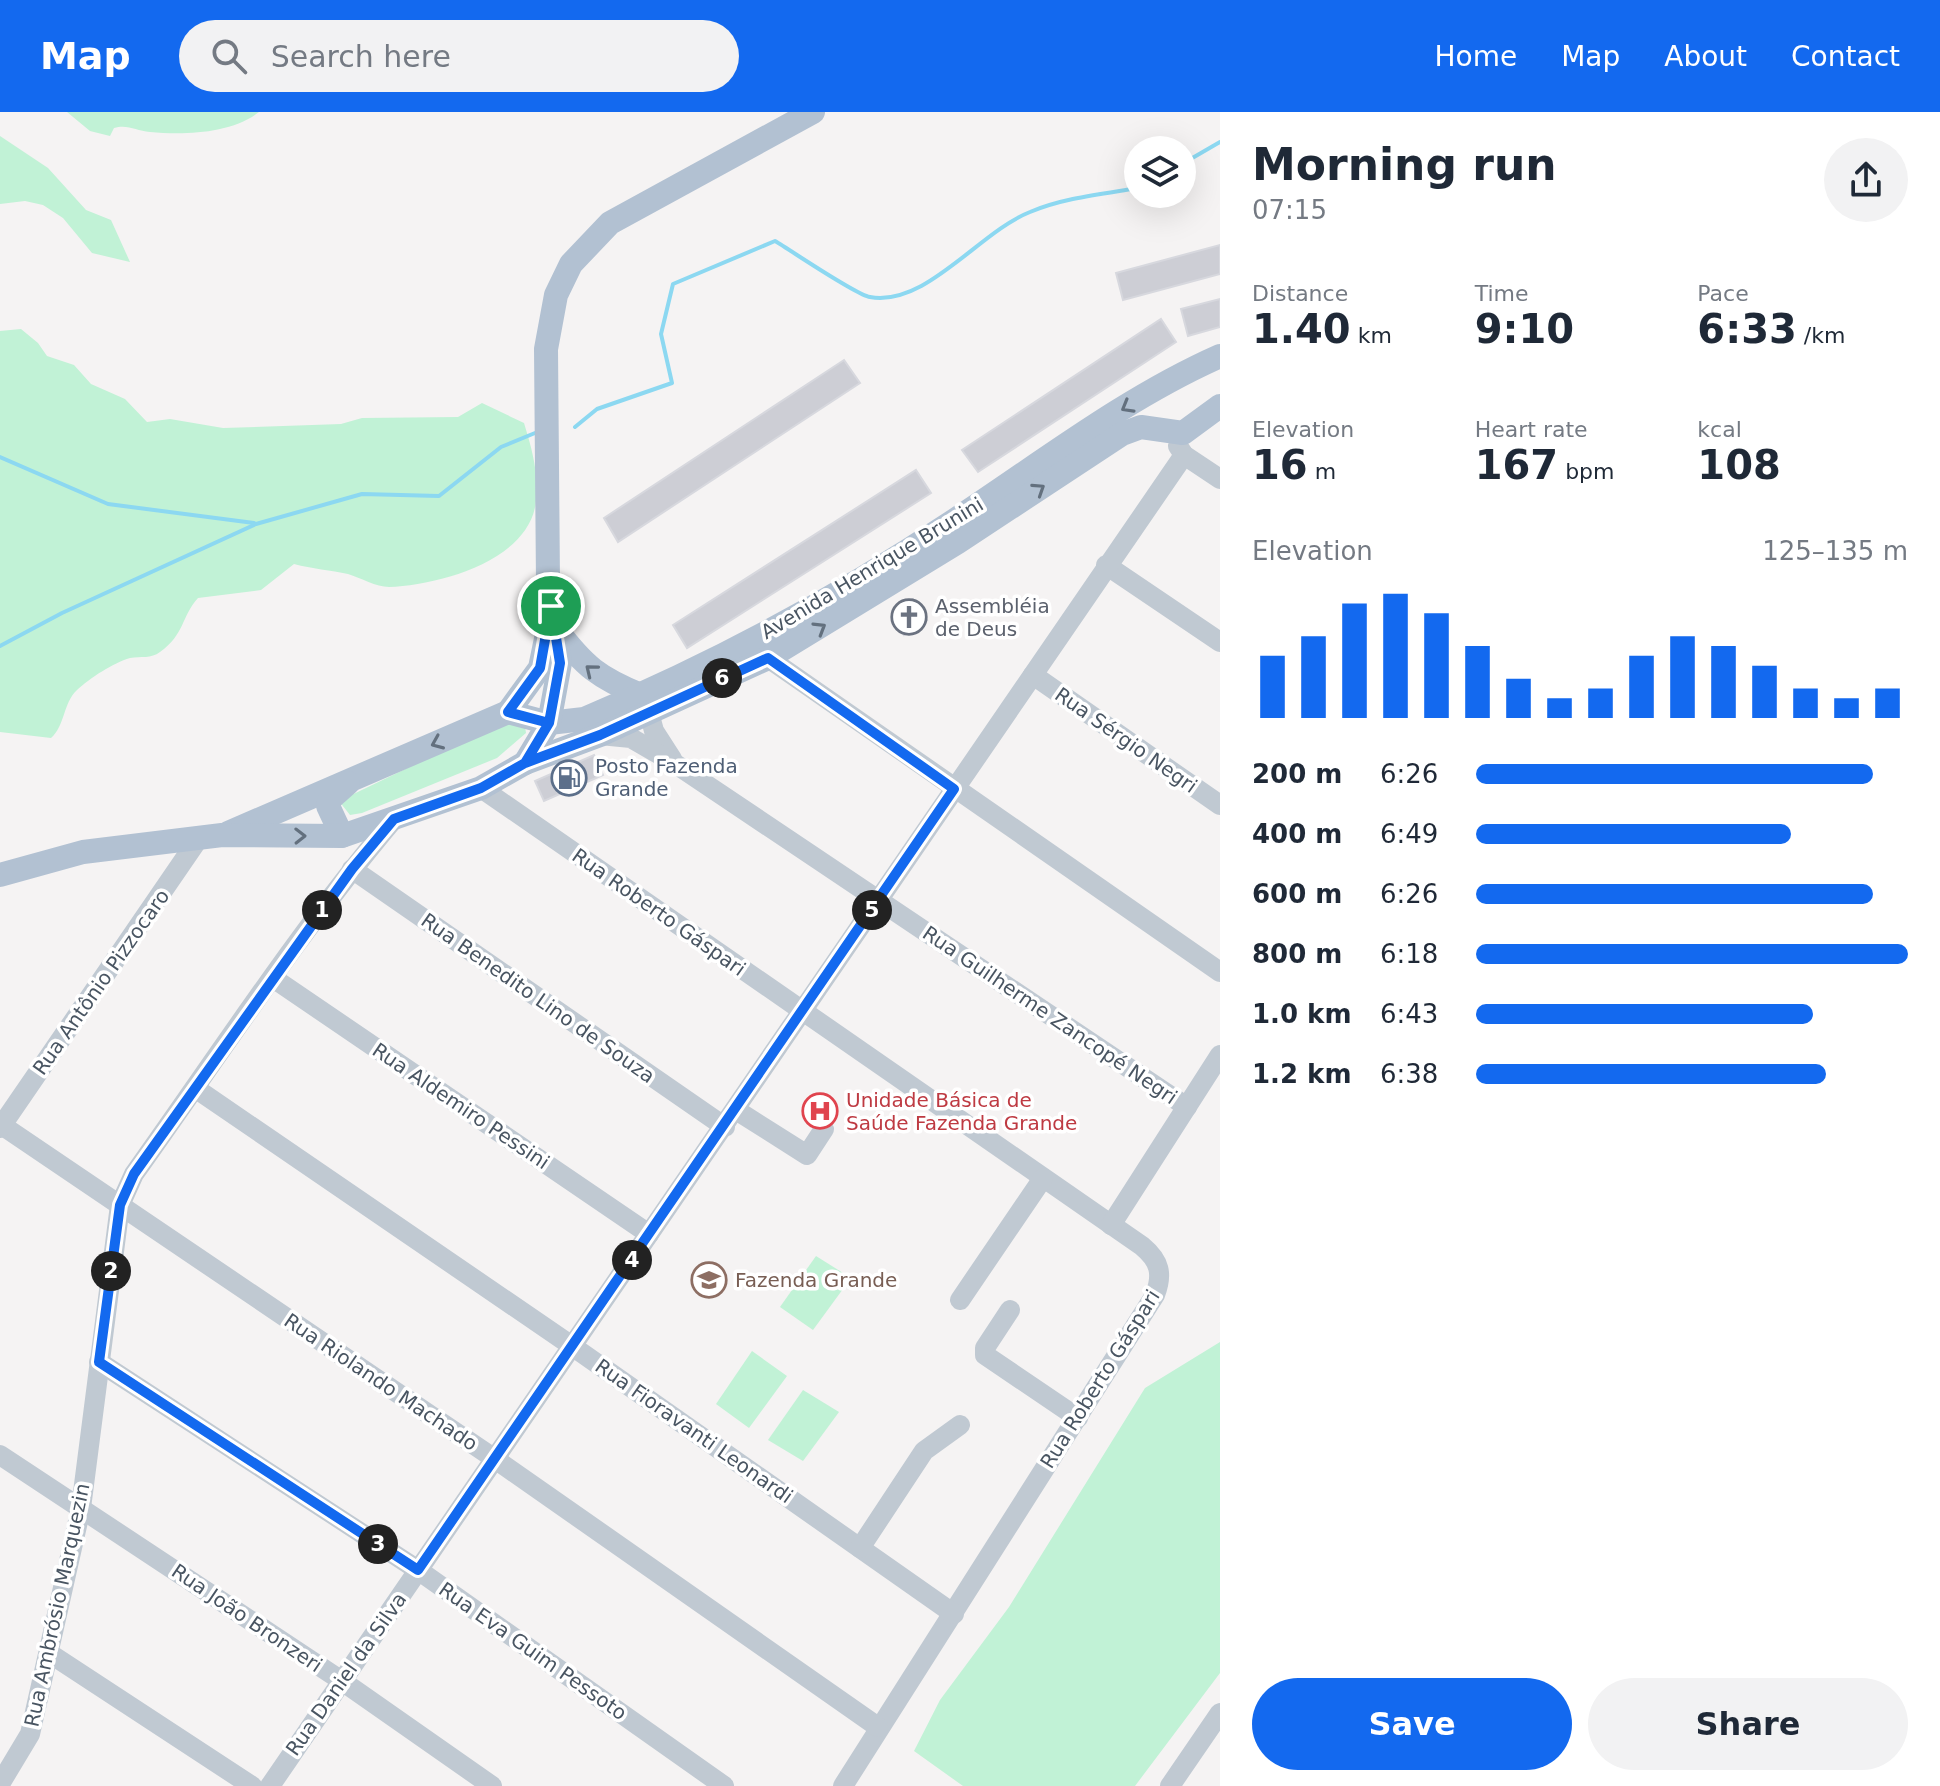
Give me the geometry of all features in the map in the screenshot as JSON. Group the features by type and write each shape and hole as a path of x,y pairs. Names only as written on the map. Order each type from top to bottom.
{"main road":[{"path":"553,617 540,668 508,712 549,723 560,663 553,617 546,349 556,295 571,264 589,242 628,211 813,112"},
{"name":"Avenida Henrique Brunini","path":"0,875 42,860 83,852 210,837 342,836 481,788 525,763 600,735 645,703 788,623 952,522 1116,413 1220,356"},
{"path":"1168,384 1156,409 1160,422 1169,432"},
{"name":"Avenida Henrique Brunini","path":"525,763 549,723 584,719 645,703 768,658 958,542 1122,434 1141,427 1183,433 1220,406"},
{"path":"553,617 584,665 645,703"},
{"name":"Avenida Henrique Brunini","path":"210,837 508,712"},
{"path":"342,836 330,814 329,802 356,776"}],"street":[{"path":"1169,432 1184,455 1220,479"},
{"name":"Rua Daniel da Silva","path":"270,1786 1184,455"},
{"path":"1106,565 1220,642"},
{"path":"768,658 1220,972"},
{"name":"Rua Sérgio Negri","path":"1033,675 1220,805"},
{"name":"Rua Guilherme Zancopé Negri","path":"645,703 654,731 674,763"},
{"name":"Rua Guilherme Zancopé Negri","path":"600,735 631,738 674,763 1187,1107"},
{"name":"Rua Roberto Gáspari","path":"481,788 1154,1255 1160,1280 1155,1295 843,1786"},
{"name":"Rua Ambrósio Marquezin","path":"4,1783 30,1734 81,1508 120,1205 134,1174 273,978 352,869 394,819"},
{"path":"342,836 352,869"},
{"name":"Rua Antônio Pizzocaro","path":"1,1125 210,837"},
{"name":"Rua Benedito Lino de Souza","path":"352,869 730,1118 807,1155 824,1129"},
{"name":"Rua Aldemiro Pessini","path":"273,978 649,1234"},
{"path":"1111,1225 1220,1055"},
{"name":"Rua Fioravanti Leonardi","path":"195,1088 572,1346 954,1614"},
{"name":"Rua Riolando Machado","path":"1,1125 495,1459 878,1727"},
{"path":"960,1300 1043,1178"},
{"path":"1010,1310 985,1348 985,1355 1078,1418"},
{"name":"Rua Eva Guim Pessoto","path":"99,1362 418,1570 724,1786"},
{"path":"860,1548 924,1451 960,1425"},
{"name":"Rua João Bronzeri","path":"0,1455 342,1681 492,1786"},
{"path":"49,1653 252,1786"},
{"path":"1170,1786 1220,1713"}],"green space":[{"path":"67,112 259,112 221,129 163,133 119,127 114,128 110,136 90,131"},
{"path":"0,136 48,168 86,210 111,220 130,262 92,253 63,218 43,205 25,201 0,204"},
{"path":"21,329 38,343 47,356 74,365 91,384 125,399 147,422 170,419 223,428 341,424 362,418 458,417 482,403 524,423 537,481 530,522 500,554 479,566 432,581 384,587 348,574 294,564 261,590 198,598 179,632 160,652 116,663 77,690 51,738 0,732 0,331"},
{"path":"505,721 525,726 526,733 497,758 362,813 350,815 339,801"},
{"path":"816,1256 851,1278 813,1330 780,1307"},
{"path":"1220,1342 1220,1673 1135,1786 963,1786 914,1751 940,1700 1009,1607 1145,1388"},
{"path":"752,1351 787,1376 749,1428 716,1404"},
{"path":"803,1390 839,1412 803,1461 768,1440"}],"building":[{"path":"1220,245 1220,274 1123,300 1116,273"},
{"path":"1220,299 1220,327 1188,336 1181,309"},
{"path":"1161,319 1176,342 978,472 962,450"},
{"path":"844,360 860,383 618,542 604,518"},
{"path":"916,470 931,493 687,648 673,625"},
{"name":"Assembléia de Deus","path":"913,599 927,620 904,635 892,615 900,604"},
{"name":"Posto Fazenda Grande","path":"594,755 603,775 544,801 535,781"}],"waterway":[{"path":"1196,156 1220,142"},
{"path":"575,427 597,409 672,383 661,334 673,284 775,241 863,294 891,297 932,280 991,235 1030,212 1069,200 1124,190"},
{"path":"0,646 62,613 256,524 362,494 439,496 501,447 535,433"},
{"path":"0,457 108,504 254,523"}],"place":[{"name":"Assembléia de Deus","path":"909,617"},
{"name":"Posto Fazenda Grande","path":"569,778"},
{"name":"Unidade Básica de Saúde Fazenda Grande","path":"820,1111"},
{"name":"Fazenda Grande","path":"709,1280"}],"route":[{"path":"551,606 540,668 508,712 549,723 525,763 600,735 768,658 954,789 725,1127 418,1570 99,1362 120,1205 134,1174 273,978 352,869 394,819 481,788 525,763 549,723 560,663 551,606"}]}
